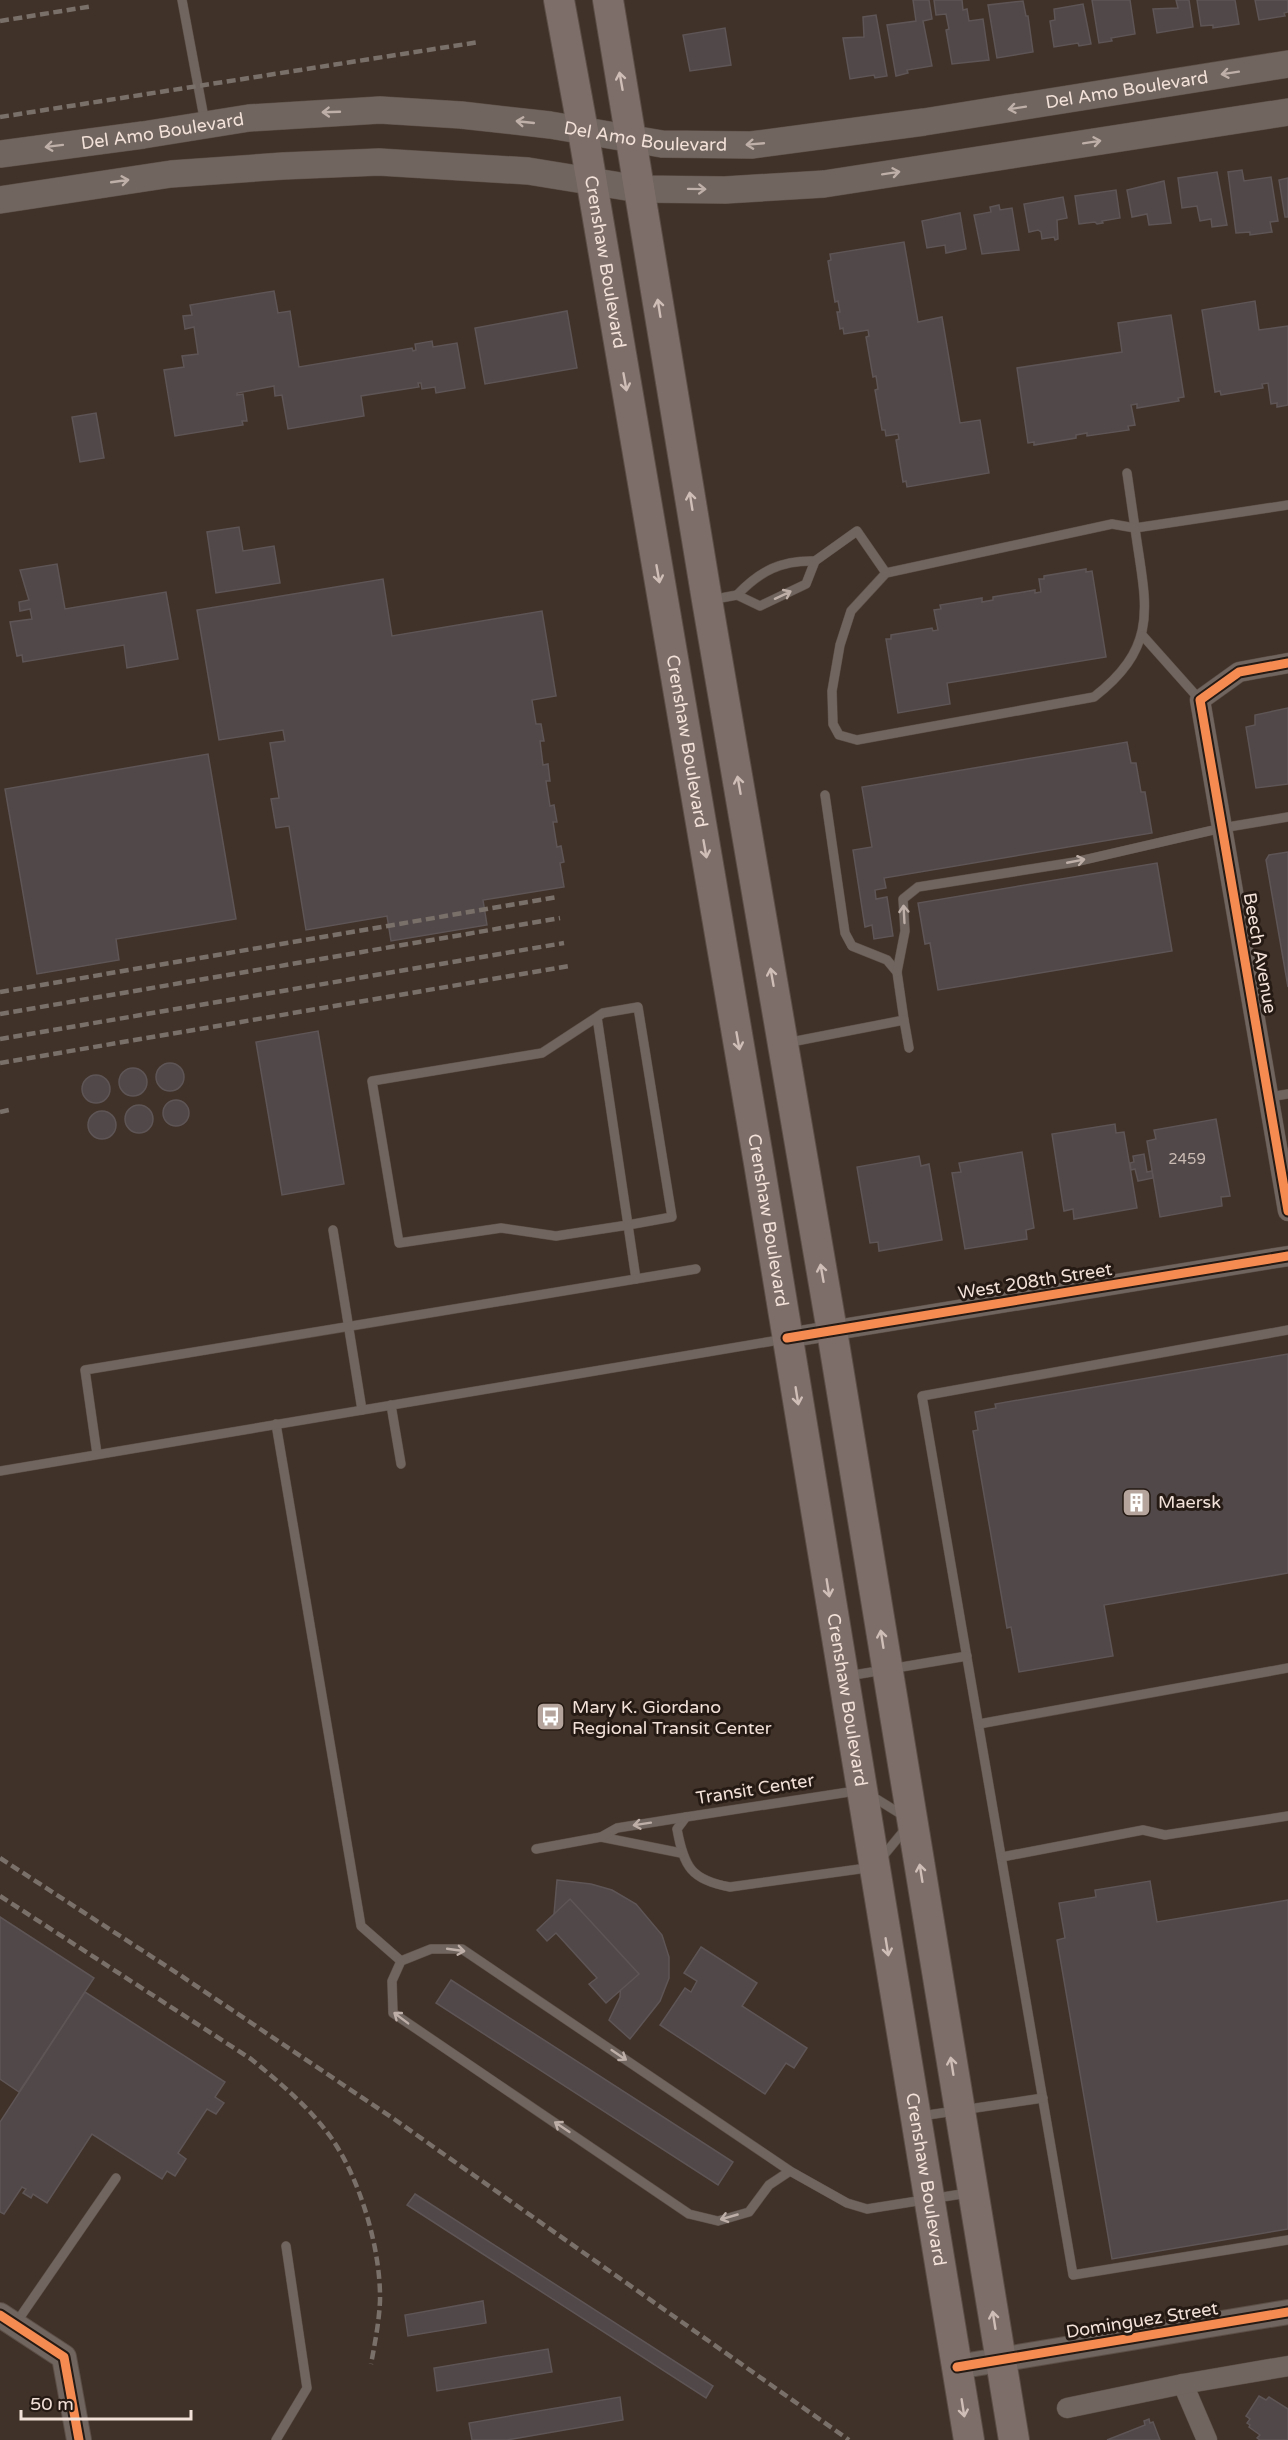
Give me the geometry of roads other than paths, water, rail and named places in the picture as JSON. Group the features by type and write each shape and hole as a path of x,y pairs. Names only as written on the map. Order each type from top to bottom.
{"main road":[{"name":"Crenshaw Boulevard","path":"559,0 787,1338 969,2440"},
{"path":"608,0 707,600 832,1331 1014,2440"},
{"name":"Del Amo Boulevard","path":"12,152 249,118 380,110 461,115 662,144 751,145 924,122 1288,64"},
{"path":"0,200 171,174 379,162 528,171 590,179 639,189 725,190 824,184 1288,112"},
{"path":"0,172 10,167 12,152"}],"street":[{"path":"1200,700 1239,672 1288,663"},
{"name":"Beech Avenue","path":"1200,700 1288,1211"},
{"name":"West 208th Street","path":"787,1338 1287,1261"},
{"name":"Dominguez Street","path":"957,2367 1288,2312"},
{"path":"7,2320 64,2357 79,2440"},
{"path":"1067,2408 1183,2384 1288,2366"},
{"path":"1183,2384 1207,2440"}],"lane":[{"path":"182,0 206,125"},
{"path":"1127,473 1134,528 1146,605 1143,636 1129,664 1114,681 1094,697 857,740 839,735 833,724 832,691 840,645 851,611 886,573 1112,524 1134,528 1288,505"},
{"path":"707,600 737,595 760,606 806,584 815,561 856,531 886,573"},
{"path":"737,595 753,579 792,561 815,561"},
{"path":"1143,636 1200,700"},
{"path":"825,795 845,933 852,946 887,960 897,972"},
{"path":"909,1048 897,972 905,931 903,899 918,887 1075,862 1222,828 1288,817"},
{"path":"638,1007 672,1217 628,1225 556,1236 501,1228 399,1243 372,1081 542,1053 603,1013 638,1007"},
{"path":"597,1017 636,1279"},
{"path":"783,1043 904,1020"},
{"path":"1269,1097 1288,1094"},
{"path":"333,1230 362,1410"},
{"path":"98,1454 85,1370 696,1269"},
{"path":"1288,1330 922,1396 1073,2275 1288,2240"},
{"path":"0,1471 787,1338"},
{"path":"391,1405 401,1464"},
{"path":"276,1424 361,1926 401,1962"},
{"path":"843,1677 967,1656"},
{"path":"979,1724 1288,1668"},
{"path":"601,1837 681,1854 694,1873 712,1884 730,1887 874,1867 912,1821 862,1790"},
{"name":"Transit Center","path":"681,1854 677,1829 686,1817 862,1790"},
{"path":"1002,1857 1143,1830 1165,1835 1288,1816"},
{"path":"536,1849 601,1837 617,1828 686,1817"},
{"path":"790,2171 769,2185 749,2212 718,2221 689,2214 393,2013 392,1981 401,1962 431,1949 462,1949 790,2171 848,2203 867,2209 973,2192"},
{"path":"915,2117 1043,2098"},
{"path":"7,2320 117,2178"},
{"path":"276,2440 307,2388 286,2246"}],"railway":[{"path":"0,21 93,6"},
{"path":"0,117 479,42"},
{"path":"0,992 557,897"},
{"path":"0,1014 560,918"},
{"path":"0,1039 564,943"},
{"path":"0,1063 569,966"},
{"path":"0,1112 13,1109"},
{"path":"0,1858 180,1975 394,2119 849,2440"},
{"path":"0,1896 251,2059 293,2095 330,2136 351,2172 367,2215 377,2259 380,2301 371,2364"}],"place":[{"name":"Maersk","path":"1137,1502"},
{"name":"Mary K. Giordano Regional Transit Center","path":"551,1717"}]}
